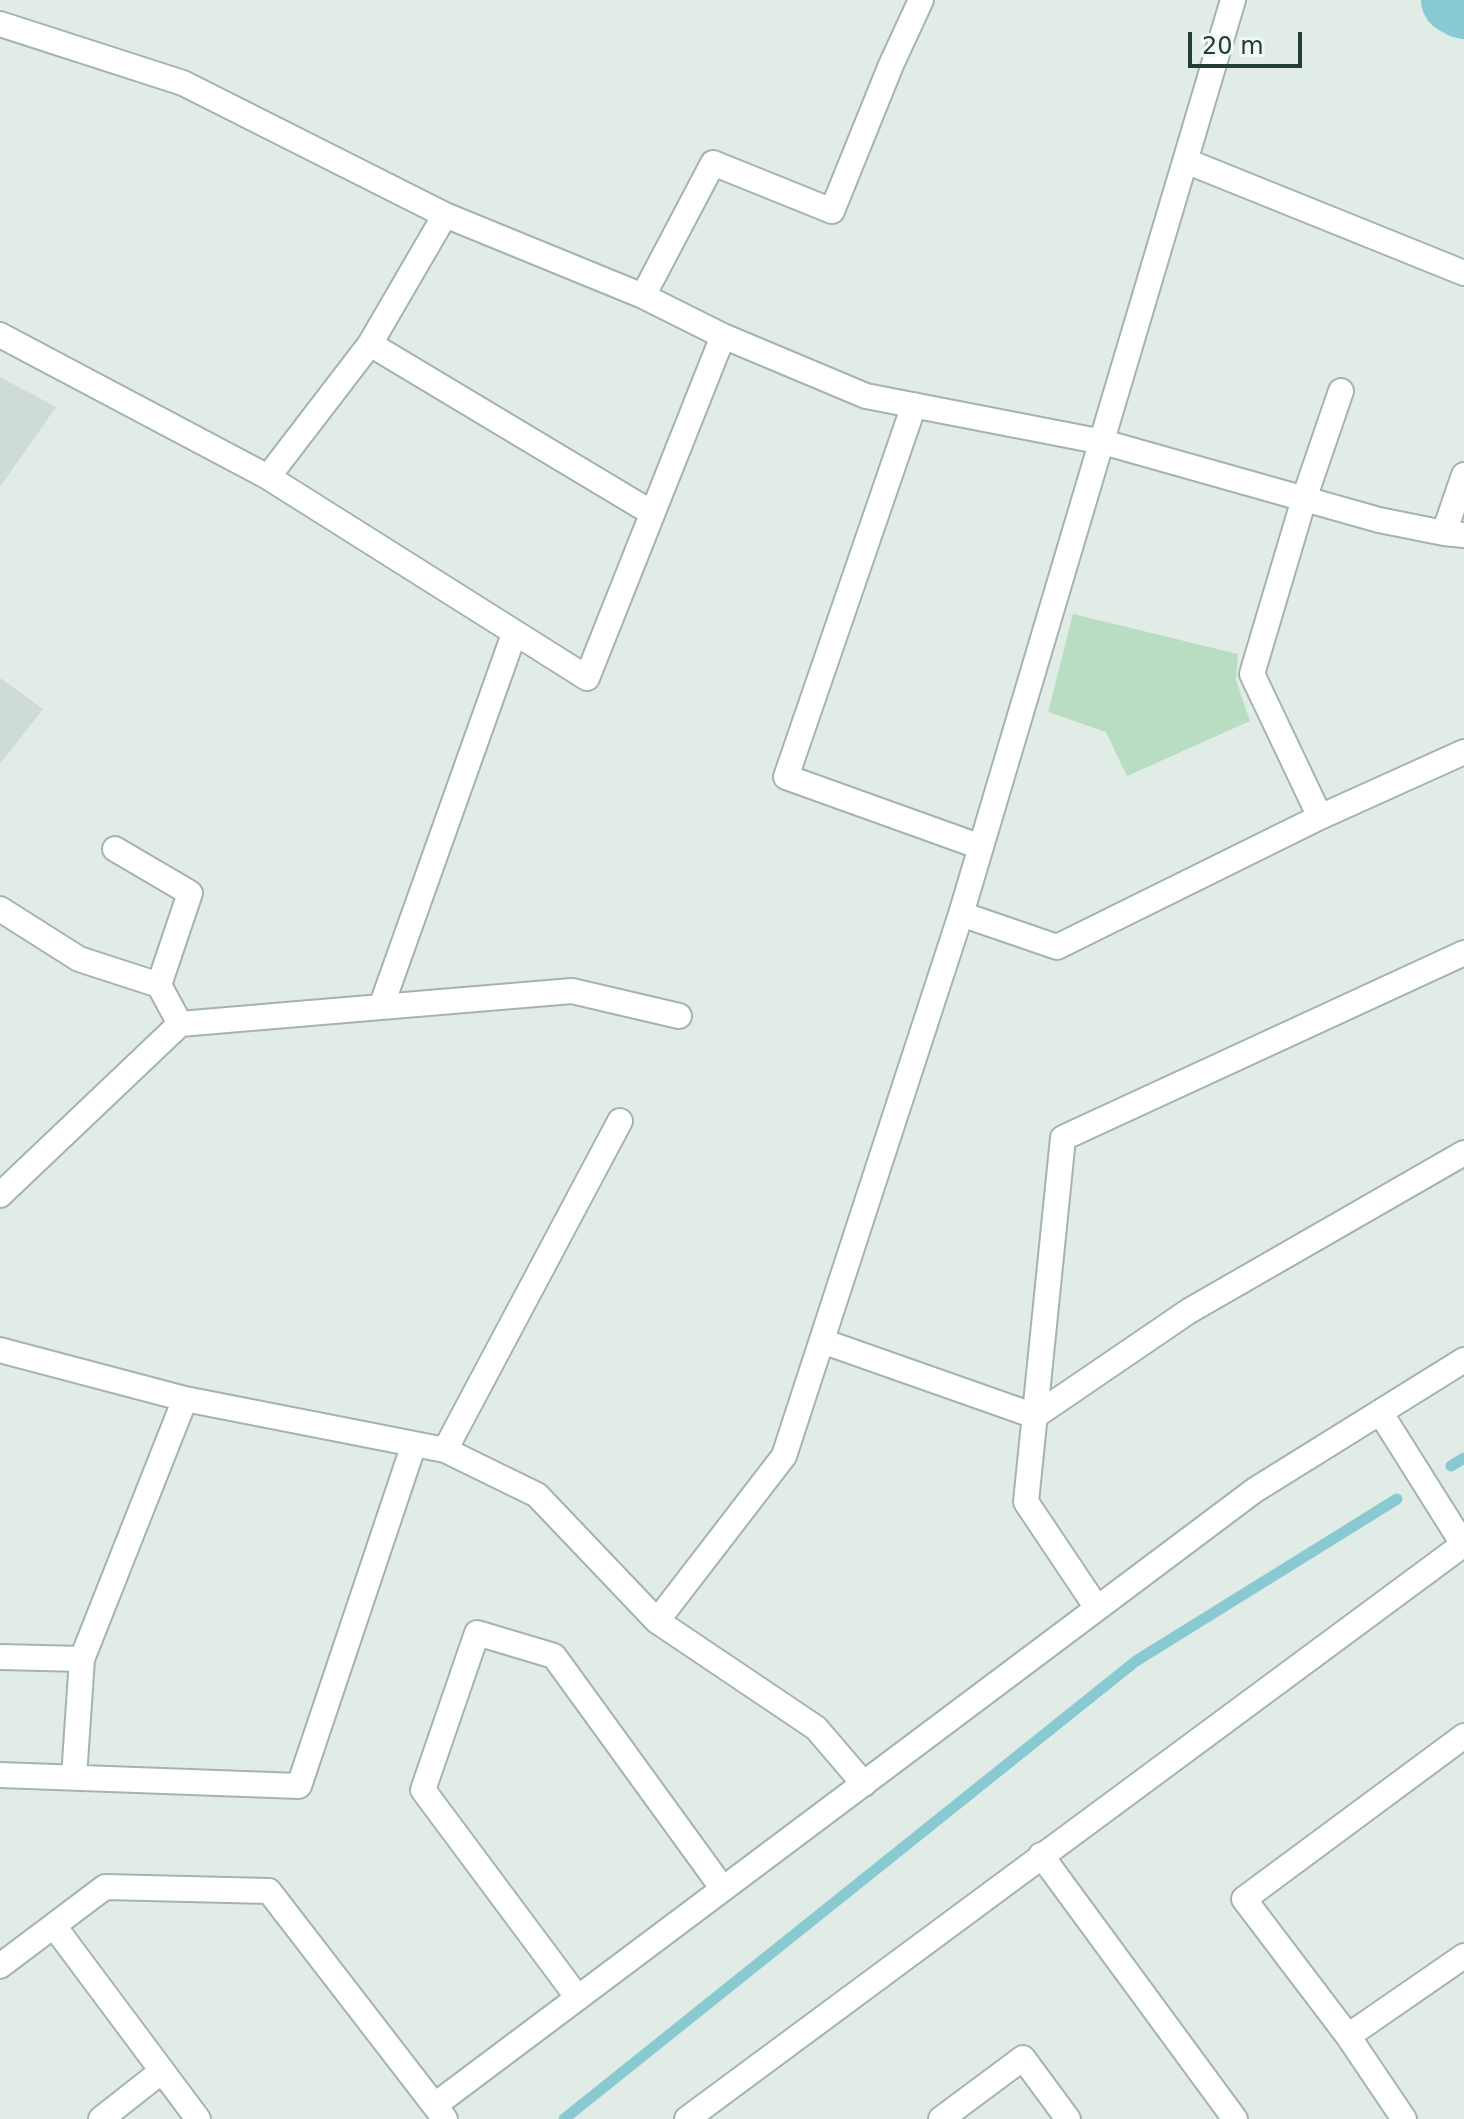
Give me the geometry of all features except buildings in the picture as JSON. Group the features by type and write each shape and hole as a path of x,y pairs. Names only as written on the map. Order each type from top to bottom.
{"street":[{"path":"643,296 713,163 832,211 921,0"},
{"path":"657,1621 784,1456 961,914 1233,0"},
{"path":"0,24 183,83 445,215 643,296 723,336 866,396 1103,442 1379,520 1454,534 1464,475"},
{"path":"1186,161 1464,273"},
{"path":"268,477 370,344 445,215"},
{"path":"0,335 268,477 587,678 723,336"},
{"path":"370,344 652,513"},
{"path":"1320,817 1252,674 1304,499 1341,391"},
{"path":"914,405 786,777 981,847"},
{"path":"381,1007 514,634"},
{"path":"961,914 1057,947 1320,817 1464,752"},
{"path":"115,849 190,893 159,985"},
{"path":"0,909 79,959 159,985 180,1024"},
{"path":"1097,1608 1026,1502 1063,1138 1464,953"},
{"path":"0,1195 180,1024 572,991 679,1016"},
{"path":"445,1450 620,1121"},
{"path":"1035,1416 1189,1311 1464,1153"},
{"path":"822,1341 1035,1416"},
{"path":"0,1350 185,1399 445,1450 537,1495 657,1621 816,1728 864,1784"},
{"path":"0,1966 105,1887 269,1891 440,2112 578,1998 1255,1490 1464,1360"},
{"path":"74,1777 82,1659 185,1399"},
{"path":"687,2119 1464,1544 1380,1412"},
{"path":"0,1775 299,1786 414,1444"},
{"path":"578,1998 423,1790 477,1633 554,1656 723,1889"},
{"path":"0,1657 82,1659"},
{"path":"1404,2119 1348,2036 1244,1899 1464,1736"},
{"path":"1041,1855 1235,2119"},
{"path":"54,1926 198,2119"},
{"path":"1348,2036 1464,1956"},
{"path":"941,2119 1023,2058 1068,2119"},
{"path":"101,2119 162,2071"}],"shaded area":[{"path":"0,377 56,407 0,487"},
{"path":"0,678 43,709 0,764"}],"green space":[{"path":"1073,614 1238,654 1236,680 1250,721 1127,776 1106,732 1048,712"}],"waterway":[{"path":"1455,0 1464,5"},
{"path":"1451,1466 1464,1458"},
{"path":"564,2119 1136,1661 1397,1499"}]}
